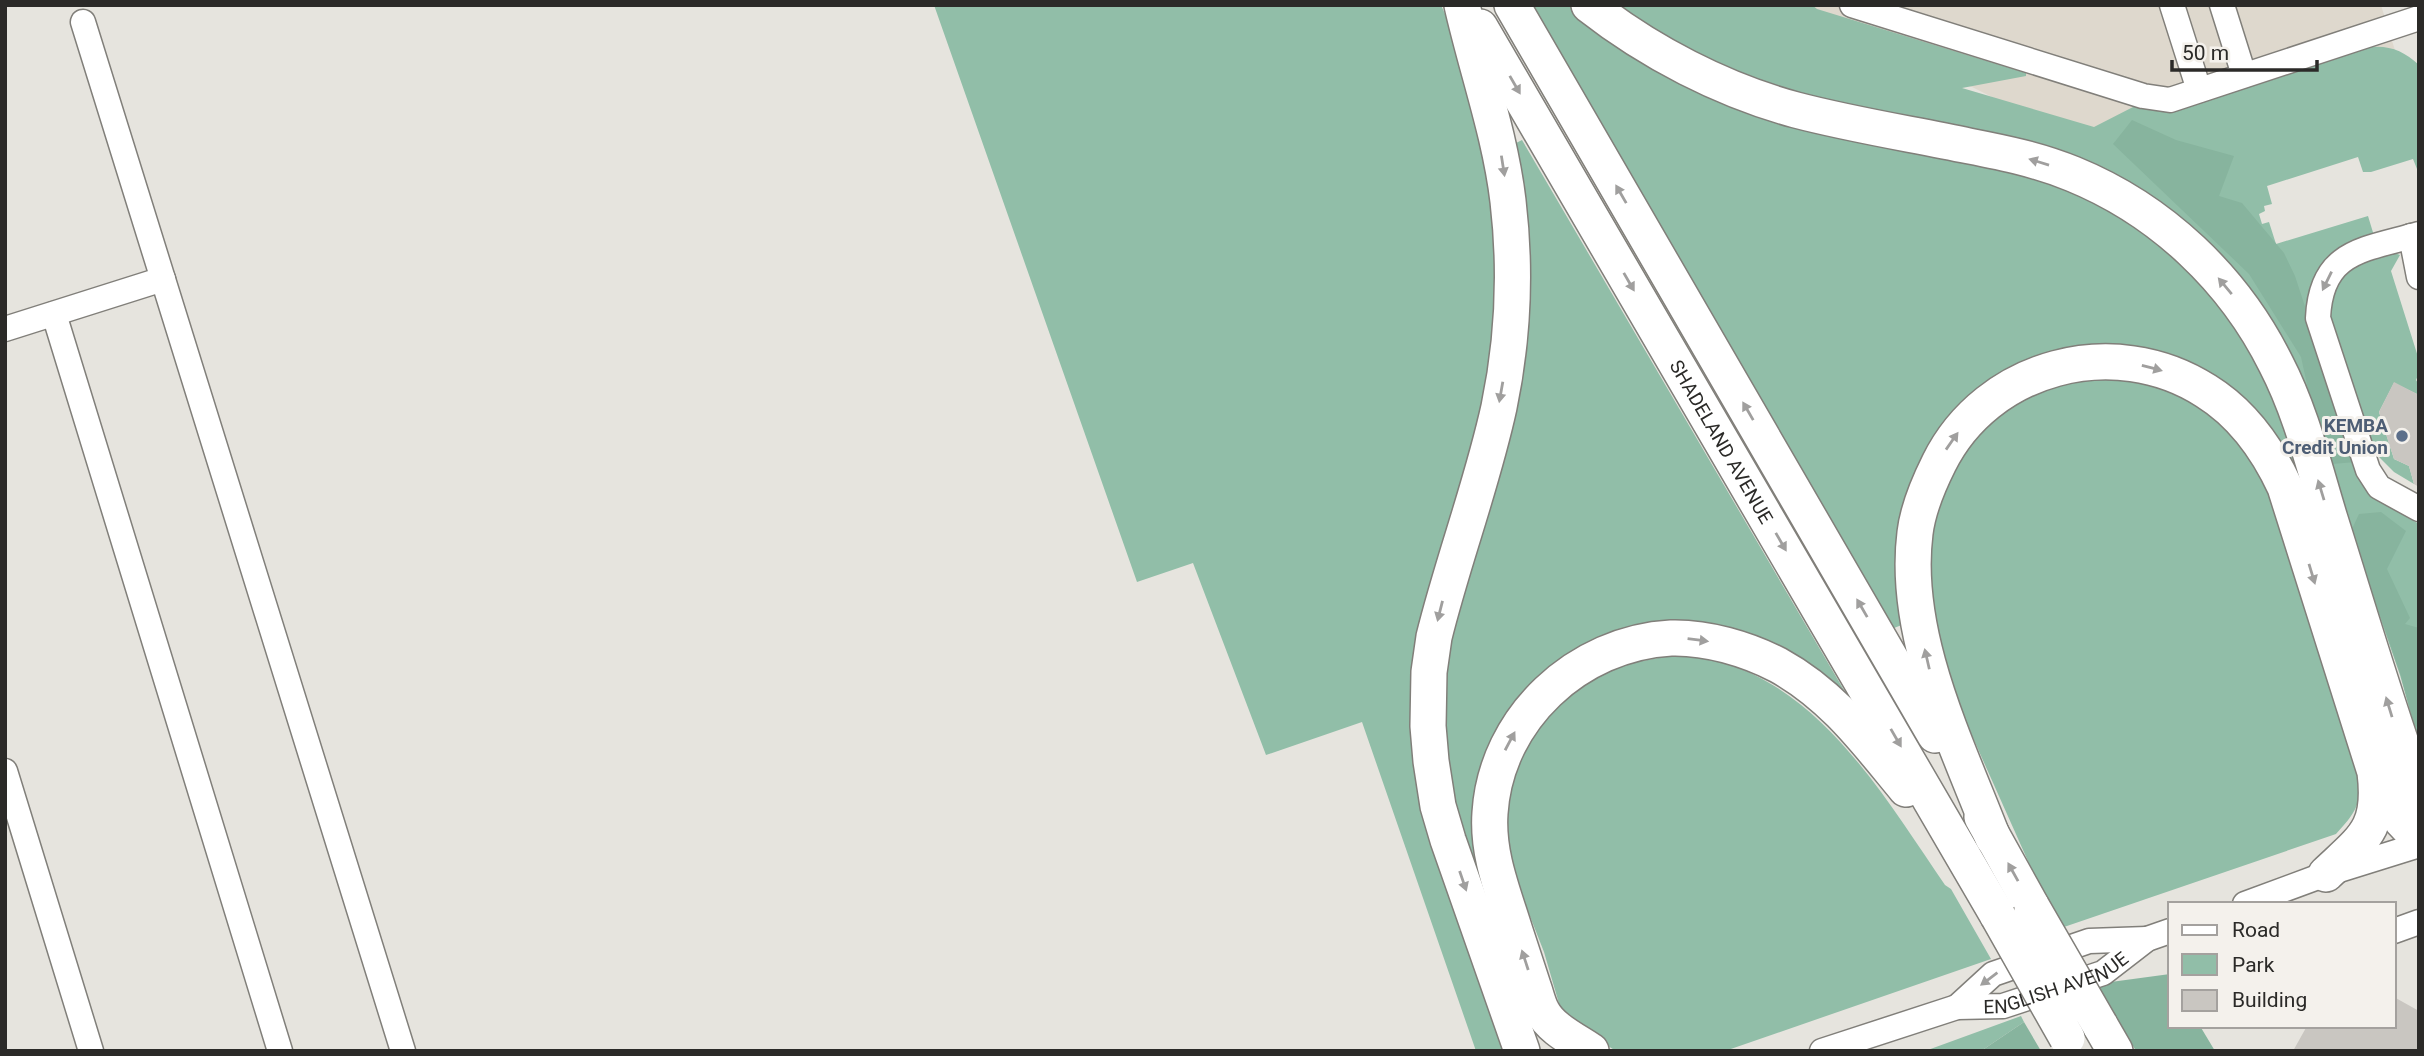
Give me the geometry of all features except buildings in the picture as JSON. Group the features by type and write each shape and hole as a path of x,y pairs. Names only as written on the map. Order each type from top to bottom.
{"highway":[{"path":"1462,5 1471,46 1492,114 1503,166 1511,237 1511,309 1506,362 1496,418 1434,637 1429,672 1427,726 1433,779 1443,823 1521,1051"},
{"name":"SHADELAND AVENUE","path":"1468,5 1977,876"},
{"name":"SHADELAND AVENUE","path":"1512,5 1993,838"},
{"path":"1589,5 1639,40 1678,62 1760,98 1795,110 1847,122 2023,157 2073,174 2136,207 2199,257 2223,283 2255,326 2288,389 2399,769 2402,821 2419,839"},
{"path":"2108,1038 1993,838 1931,675 1922,635 1914,578 1916,527 1921,504 1937,465 1956,435 1970,418 1996,396 2037,373 2069,364 2109,361 2129,363 2156,369 2205,390 2247,425 2264,446 2277,470 2399,769 2419,795"},
{"path":"1555,1051 1494,866 1490,821 1494,786 1504,752 1527,713 1552,687 1575,670 1618,648 1672,638 1713,642 1754,654 1800,678 1832,702 1977,876 2071,1044"},
{"path":"2326,874 2365,836 2374,821 2378,798 2399,769"},
{"path":"1542,1012 1562,1031 1591,1051"}],"street":[{"path":"1852,5 2143,96 2170,100 2419,18"},
{"path":"2172,5 2199,90"},
{"path":"2221,5 2244,75"},
{"path":"83,22 403,1051"},
{"path":"2419,277 2415,235 2339,262 2328,274 2322,289 2318,318 2368,470 2379,487 2419,509"},
{"path":"5,329 163,279"},
{"path":"54,314 281,1051"},
{"path":"5,771 91,1051"},
{"path":"2250,902 2326,874 2419,845"},
{"path":"2396,930 2419,922"},
{"name":"ENGLISH AVENUE","path":"1957,1007 1993,974 2089,941 2159,935"},
{"name":"ENGLISH AVENUE","path":"1822,1051 1957,1007 2003,1006 2103,973 2159,935"}],"shaded area":[{"path":"1726,5 2381,5 2402,73 2122,162 1972,87 1741,14"}],"green space":[{"path":"934,5 1441,5 1457,41 1490,153 1499,259 1490,370 1466,474 1423,609 1415,680 1505,1051 1476,1051 1362,722 1266,755 1193,563 1137,582"},
{"path":"1530,5 1574,5 1618,38 2031,166 2173,245 2259,351 2334,575 2278,452 2123,351 1941,432 1907,623 1894,628"},
{"path":"1608,5 1812,5 1817,9 2026,73 2026,76 1962,88 2094,127 2135,106 2170,110 2370,47 2396,50 2419,65 2419,174 2413,159 2363,172 2358,157 2267,186 2272,204 2264,206 2265,211 2259,214 2262,224 2269,222 2276,244 2368,216 2375,239 2314,287 2384,503 2419,524 2419,743 2400,675 2360,560 2322,435 2190,233 1858,112 1722,71"},
{"path":"2132,120 2176,140 2234,156 2219,196 2242,203 2284,253 2295,276 2356,462 2332,464 2310,398 2301,357 2249,274 2113,144"},
{"path":"1522,140 1848,697 1726,631 1541,681 1483,889 1454,824 1437,706 1479,508 1510,146"},
{"path":"2387,250 2400,255 2391,271 2419,360 2416,380 2419,395 2394,383 2379,412 2394,459 2409,466 2414,484 2394,472 2367,445 2344,380 2326,295 2352,261"},
{"path":"2131,376 2191,395 2257,456 2354,757 2359,791 2352,815 2336,834 2064,927 2036,879 1965,720 1945,665 1928,596 1934,509 1949,473 1991,419 2016,402 2064,382"},
{"path":"2381,512 2406,531 2387,569 2410,618 2405,624 2419,628 2419,728 2414,725 2401,676 2351,531 2359,514"},
{"path":"1669,656 1717,661 1759,677 1798,702 1832,734 1893,808 1945,885 1951,889 1991,959 1725,1051 1616,1051 1570,1022 1560,1007 1544,952 1513,873 1503,824 1510,774 1541,717 1604,668"},
{"path":"2168,974 2168,1028 2201,1028 2215,1051 2136,1051 2096,984"},
{"path":"2021,1016 2024,1022 1981,1051 1925,1051"},
{"path":"2024,1022 2041,1051 1981,1051"}],"place":[{"name":"KEMBA Credit Union","path":"2402,436"}]}
